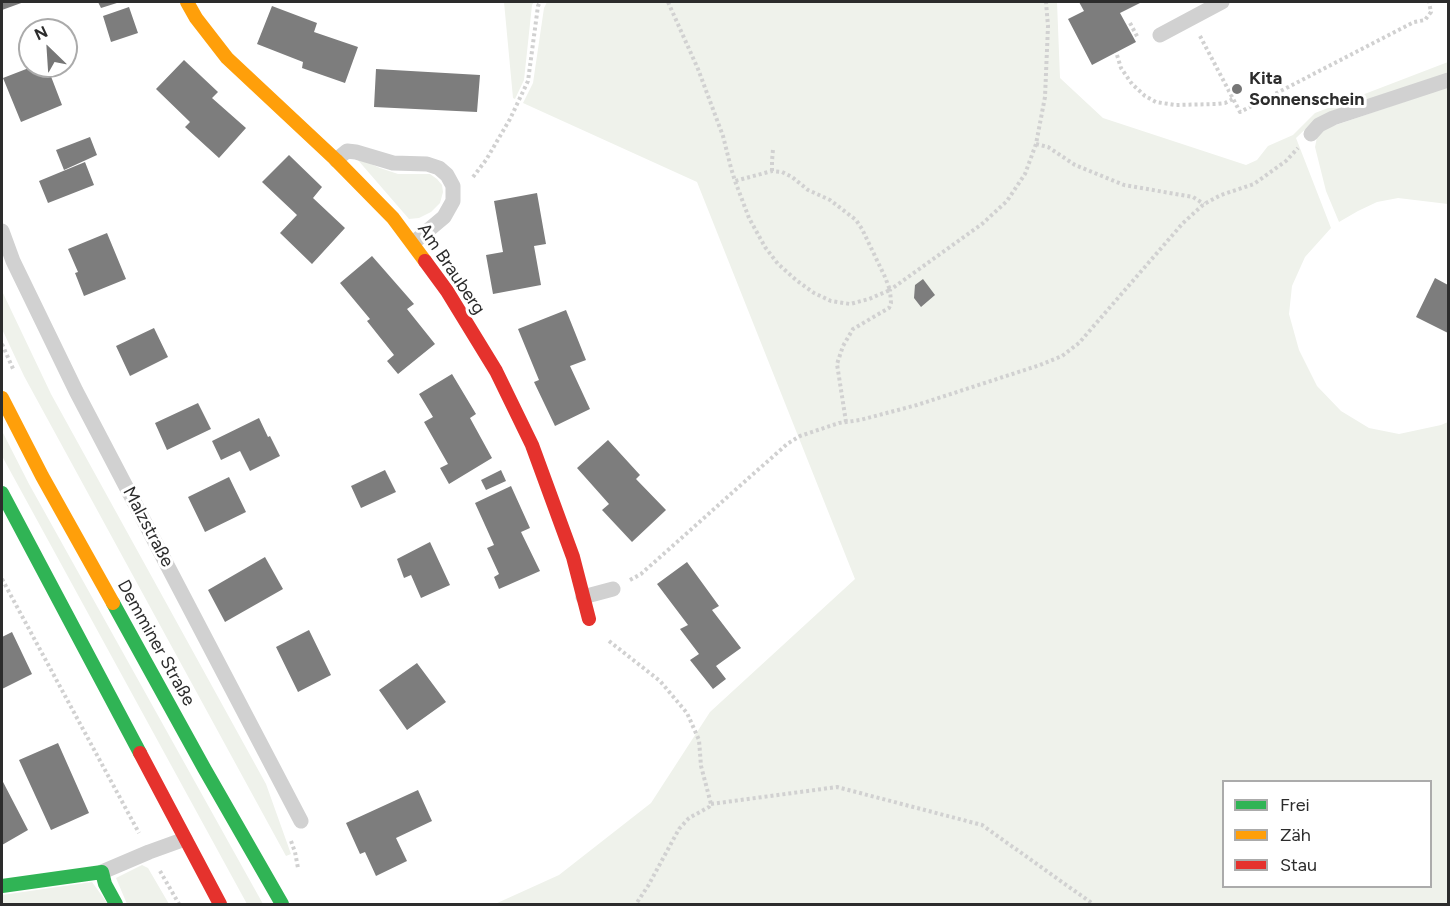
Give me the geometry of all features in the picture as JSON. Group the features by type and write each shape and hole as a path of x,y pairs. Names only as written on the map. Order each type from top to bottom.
{"main road":[{"name":"Am Brauberg","path":"187,2 195,18 226,58 336,160 393,218 447,291 496,371 532,445 573,557 589,619"},
{"name":"Demminer Straße","path":"2,398 42,476 282,904"},
{"path":"2,493 220,904"},
{"path":"2,886 102,872 105,884 116,904"}],"lane":[{"path":"1160,35 1221,2"},
{"path":"1311,134 1320,125 1333,118 1449,80"},
{"path":"336,160 347,151 356,152 393,163 427,164 439,168 447,175 453,186 453,201 444,217 413,243"},
{"name":"Malzstraße","path":"2,231 13,261 76,391 301,821"},
{"path":"583,597 613,589"},
{"path":"102,872 185,839"}],"path":[{"path":"453,186 471,180 486,160 520,99 528,81 540,2"},
{"path":"668,2 698,69 723,136 735,181 749,218 765,247 778,264 814,293 831,301 850,304 890,290 982,224 1007,201 1025,174 1036,144 1045,97 1048,26 1046,2"},
{"path":"1190,18 1240,112 1414,22 1425,20 1431,12 1429,2"},
{"path":"1117,55 1121,68 1132,84 1156,102 1175,105 1216,105 1233,99"},
{"path":"641,574 787,444 800,436 815,430 917,405 1062,356 1079,343 1183,223 1204,204 1254,183 1286,161 1311,134"},
{"path":"1036,144 1048,147 1075,165 1124,185 1193,196 1204,204"},
{"path":"772,171 773,149"},
{"path":"735,181 772,171 782,172 808,190 830,200 856,220 885,277 890,290 889,308 853,329 843,346 837,364 846,422"},
{"path":"2,579 179,904"},
{"path":"609,640 660,681 687,713 699,740 701,766 711,804"},
{"path":"636,904 679,829 689,818 711,804 837,787 982,825 1093,904"}],"shaded area":[{"path":"504,2 534,2 524,80 515,99 513,98"},
{"path":"547,2 1057,2 1060,78 1103,118 1246,165 1257,160 1268,146 1293,135 1315,113 1448,62 1448,73 1315,120 1296,138 1331,228 1305,257 1292,286 1289,314 1299,350 1317,386 1341,411 1369,428 1399,434 1448,422 1448,904 495,904 559,875 651,803 710,712 855,579 697,182 523,103 533,83 544,8"},
{"path":"1448,87 1448,204 1398,198 1377,202 1339,222 1326,191 1315,147 1317,137 1324,129"},
{"path":"357,159 398,174 430,174 442,185 440,203 431,212 419,218 409,219"},
{"path":"2,291 51,394 266,784 291,854 286,856 24,376 2,329"},
{"path":"2,431 29,484 263,904 247,904 2,456"},
{"path":"142,865 148,868 169,904 127,904 116,878"},
{"path":"92,882 108,904 2,904 2,895"}],"building":[{"path":"2,2 24,2 2,10"},
{"path":"98,2 120,2 101,8"},
{"path":"1079,2 1142,2 1120,13 1136,42 1092,65 1068,19 1084,11"},
{"path":"272,6 317,23 314,32 358,47 345,83 302,68 303,62 257,44"},
{"path":"129,7 138,33 111,42 103,16"},
{"path":"184,60 218,92 212,98 246,128 219,158 185,127 190,122 156,89"},
{"path":"376,69 480,75 477,112 374,107"},
{"path":"18,72 18,78 52,78 62,105 21,122 3,78"},
{"path":"90,137 97,155 64,170 56,150"},
{"path":"289,155 322,187 313,198 345,228 312,264 280,233 297,215 262,182"},
{"path":"85,162 94,185 48,203 39,181"},
{"path":"537,193 546,244 534,246 541,285 493,294 486,255 503,252 494,201"},
{"path":"107,233 126,279 84,296 75,273 78,272 68,249"},
{"path":"372,256 414,304 407,309 435,344 398,374 387,361 394,355 367,321 370,319 340,283"},
{"path":"1435,278 1448,285 1448,333 1416,317"},
{"path":"923,279 935,295 921,307 914,298 915,285"},
{"path":"566,310 586,360 570,366 590,409 555,426 534,382 539,380 518,329"},
{"path":"154,328 168,357 130,376 116,346"},
{"path":"452,374 476,414 470,418 492,458 449,484 440,468 448,464 424,422 433,417 419,394"},
{"path":"198,403 211,429 167,450 155,423"},
{"path":"259,418 280,456 250,471 240,451 221,460 212,441"},
{"path":"608,440 640,475 636,479 666,510 632,542 602,510 609,504 577,468"},
{"path":"385,470 396,492 361,508 351,486"},
{"path":"501,470 506,481 486,490 481,480"},
{"path":"229,477 246,512 205,532 188,497"},
{"path":"511,486 530,528 521,532 540,571 499,589 494,577 499,574 487,548 494,545 475,503"},
{"path":"430,542 450,585 421,598 411,575 404,578 397,559"},
{"path":"265,557 283,589 225,622 208,590"},
{"path":"687,562 719,606 712,610 741,648 716,666 726,679 713,689 690,660 699,654 680,629 688,625 657,584"},
{"path":"309,630 331,675 298,692 276,647"},
{"path":"12,632 32,674 2,689 2,637"},
{"path":"417,663 446,702 407,730 379,690"},
{"path":"58,743 89,813 51,830 19,760"},
{"path":"2,780 28,830 2,845"},
{"path":"418,790 432,821 396,838 407,861 376,876 365,852 360,854 346,823"}],"traffic: fast":[{"path":"2,493 140,753"},
{"path":"113,603 282,904"},
{"path":"2,886 102,872 105,884 116,904"}],"traffic: slow":[{"path":"187,2 196,18 227,58 336,160 393,218 425,261"},
{"path":"2,398 42,476 113,603"}],"traffic: jam":[{"path":"425,261 447,291 496,371 532,445 573,557 589,619"},
{"path":"140,753 220,904"}],"place":[{"name":"Kita Sonnenschein","path":"1237,89"}]}
